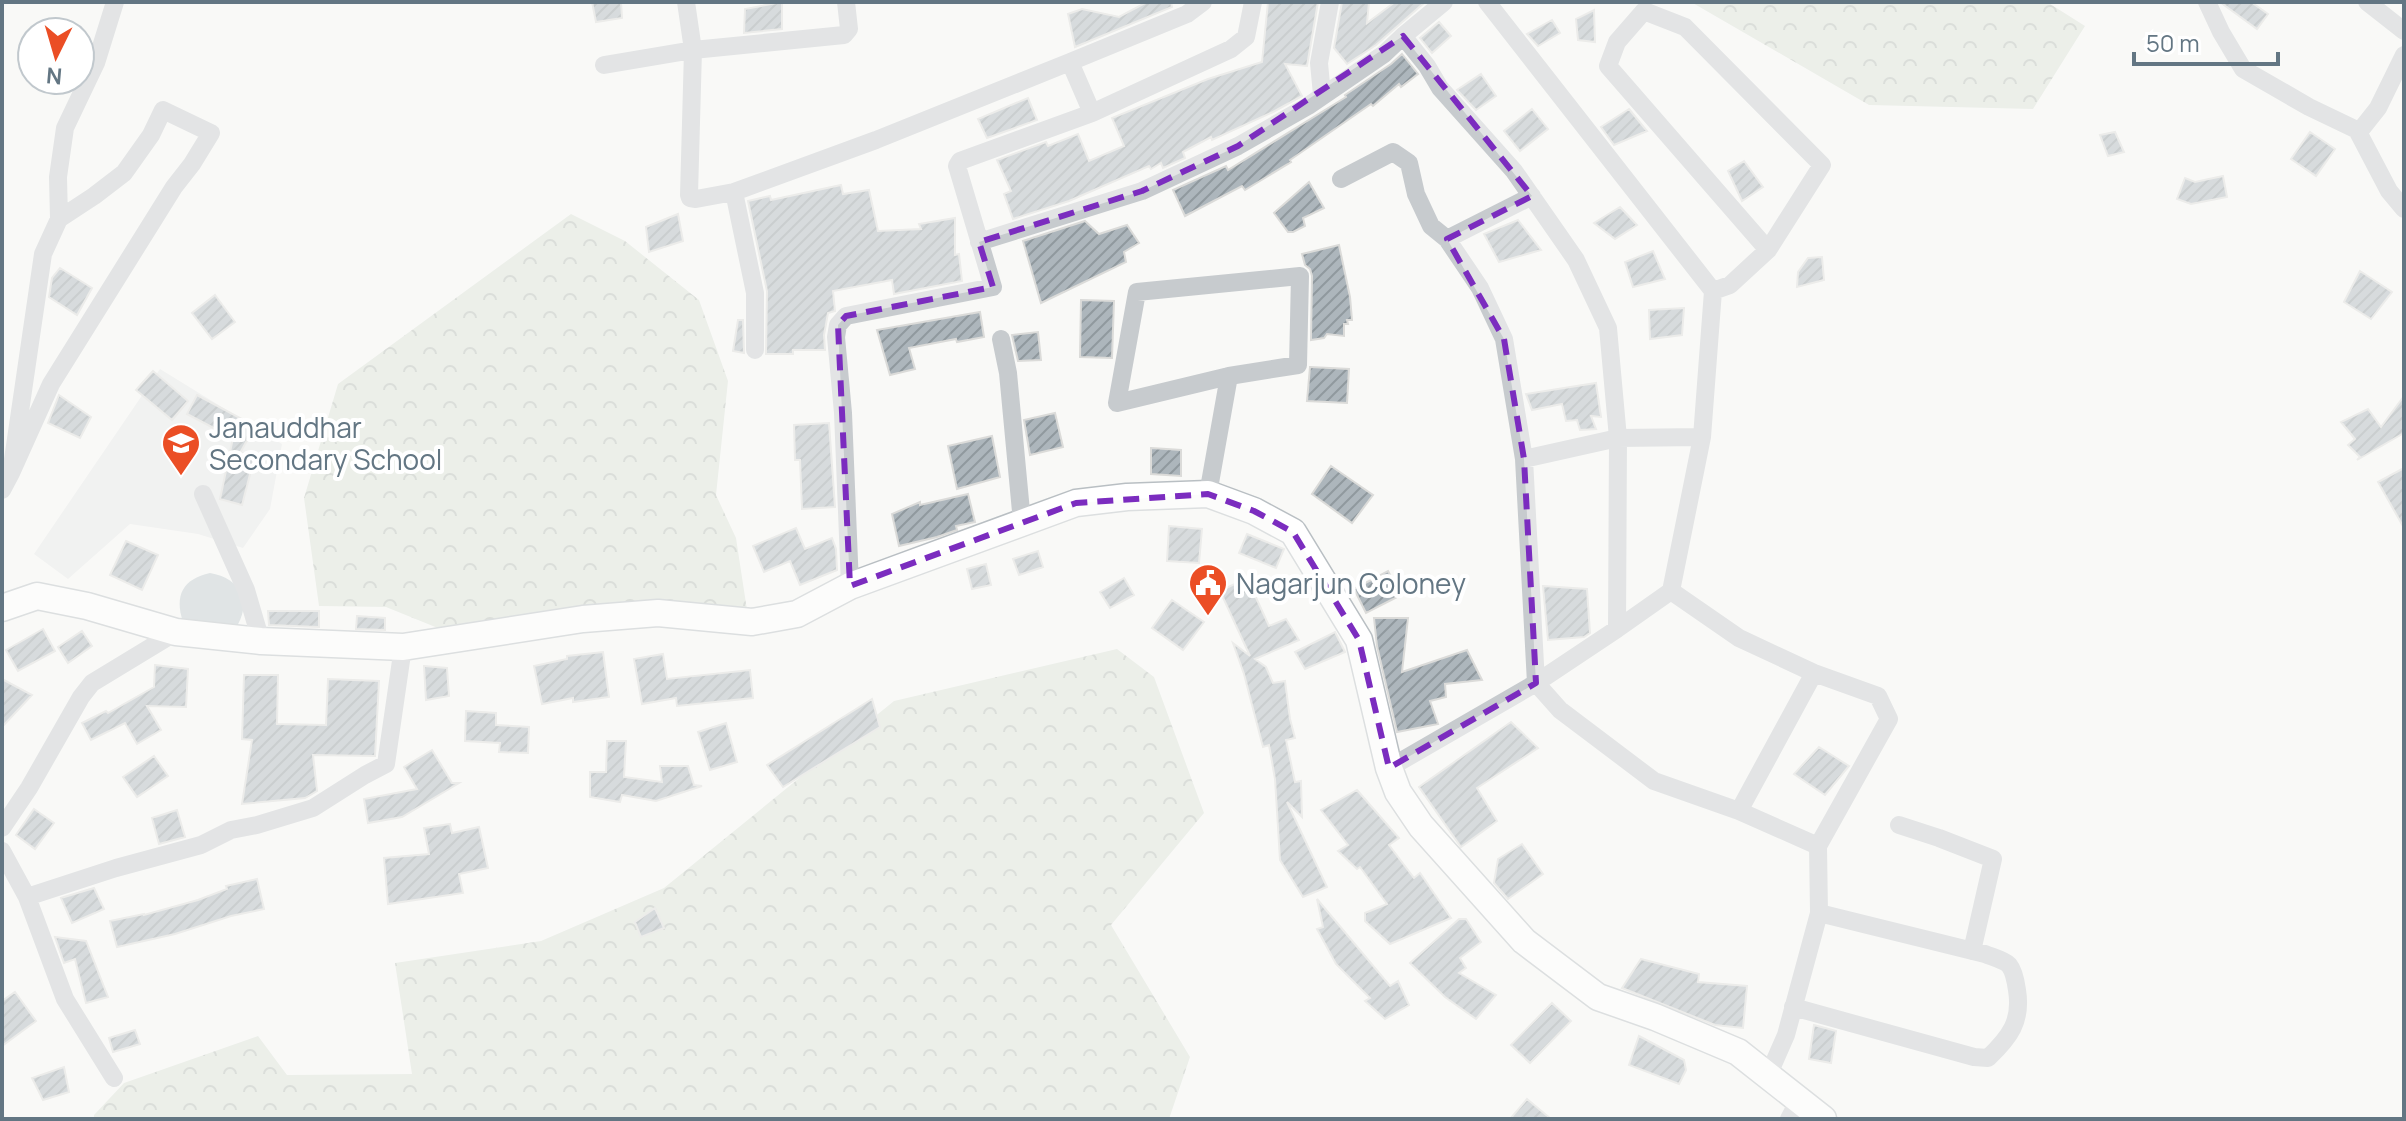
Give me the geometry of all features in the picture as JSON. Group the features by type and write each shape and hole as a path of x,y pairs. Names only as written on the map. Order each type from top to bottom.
{"main road":[{"path":"2,608 37,596 87,606 176,632 261,641 403,647 583,619 658,613 752,622 797,614 850,586 1076,503 1127,497 1208,494 1254,511 1293,532 1359,640 1389,768 1398,792 1421,826 1524,941 1598,997 1738,1052 1768,1076 1794,1109 1823,1119"}],"street":[{"path":"5,478 43,254 59,219 58,177 65,128 96,63 115,2"},
{"path":"686,2 693,50 689,195 696,199 734,192 876,140 1187,14 1203,2"},
{"path":"604,65 693,50 844,35 849,29 846,2"},
{"path":"850,586 843,413 836,337 838,325 846,316 993,287 957,166 960,161 1092,113 1231,49 1246,37 1253,2"},
{"path":"1322,95 1319,63 1330,2"},
{"path":"979,242 1142,191 1238,146 1384,54 1444,2"},
{"path":"1389,768 1536,683 1671,591 1702,437 1713,291 1487,2"},
{"path":"2207,2 2243,69 2359,132 2378,108 2404,55"},
{"path":"2367,2 2404,31"},
{"path":"1713,291 1730,285 1768,250 1822,165 1685,27 1644,11 1617,42 1608,66 1768,250"},
{"path":"1403,36 1440,88 1514,171 1532,196 1576,260 1608,328 1618,438 1617,629"},
{"path":"1070,62 1092,113"},
{"path":"5,478 51,384 211,133 163,110 151,135 124,173 59,219"},
{"path":"2357,130 2389,191 2404,209"},
{"path":"1341,179 1393,152 1409,163 1416,194 1431,226 1447,239 1480,288 1504,339 1524,459 1536,683 1560,710 1654,781 1739,811 1818,846"},
{"path":"734,192 755,293 755,350"},
{"path":"1447,239 1532,196"},
{"path":"1300,276 1298,365 1229,376 1117,403 1137,292 1300,276"},
{"path":"1001,339 1008,373 1022,522"},
{"path":"1208,494 1229,376"},
{"path":"1524,459 1618,438 1702,437"},
{"path":"203,494 246,590 261,641"},
{"path":"1671,591 1739,638 1814,673 1878,696 1889,719 1818,846 1819,913 1786,1035 1768,1076"},
{"path":"2,828 92,683 176,632"},
{"path":"27,897 201,845 231,830 313,808 386,764 403,647"},
{"path":"1739,811 1814,673"},
{"path":"1899,825 1993,859 1972,951"},
{"path":"2,851 27,897 65,999 114,1078"},
{"path":"1793,1007 1974,1057 1988,1058 2015,1026 2020,1008 2016,981 2008,965 1985,954 1819,913"}],"highlighted area":[{"path":"1403,36 1532,196 1447,239 1504,339 1524,459 1536,683 1389,768 1359,640 1293,532 1254,511 1208,494 1076,503 850,586 838,325 846,316 993,287 979,242 1142,191 1238,146"}],"shaded area":[{"name":"Janauddhar Secondary School","path":"160,369 282,444 270,509 243,548 198,534 130,524 68,579 34,554"},
{"path":"210,573 230,580 241,593 243,610 235,629 183,622 180,596 183,590 193,579"}],"green space":[{"path":"1691,2 2047,2 2085,26 2033,109 1869,105"},
{"path":"571,214 625,241 699,300 728,381 716,495 736,538 747,610 455,635 386,607 319,606 304,498 338,384"},
{"path":"1117,649 1154,677 1204,813 1111,925 1190,1057 1169,1119 94,1119 94,1115 124,1083 258,1036 287,1075 412,1074 395,963 541,941 664,888 894,701"}],"building":[{"path":"592,2 621,2 622,18 596,22"},
{"path":"782,2 782,29 744,33 745,9"},
{"path":"1147,2 1171,2 1172,7 1075,47 1068,14 1082,9 1119,17"},
{"path":"1268,2 1318,2 1307,66 1285,64 1302,96 1212,140 1211,137 1183,152 1185,158 1163,168 1161,163 1151,169 1149,166 1069,201 1013,219 1004,194 1011,191 997,160 1078,134 1089,161 1124,146 1112,118 1208,79 1262,62"},
{"path":"1342,2 1369,2 1367,23 1395,2 1425,2 1376,45 1347,64 1334,48"},
{"path":"2220,2 2251,2 2268,14 2257,29"},
{"path":"1594,10 1595,42 1578,40 1576,19"},
{"path":"1552,20 1560,33 1538,46 1527,34"},
{"path":"1439,22 1451,36 1432,53 1420,38"},
{"path":"1402,54 1418,74 1401,87 1399,84 1373,106 1371,104 1291,162 1245,190 1242,186 1185,216 1173,190 1226,166 1228,170 1346,97"},
{"path":"1481,74 1496,96 1476,110 1457,90"},
{"path":"1028,98 1037,120 987,138 978,119"},
{"path":"1532,109 1548,129 1520,151 1504,131"},
{"path":"1629,109 1647,131 1614,145 1601,127"},
{"path":"2115,132 2124,152 2108,156 2100,135"},
{"path":"2310,132 2335,149 2316,176 2291,159"},
{"path":"1744,161 1763,187 1742,201 1728,171"},
{"path":"2223,176 2227,197 2191,204 2177,199 2185,178 2195,182"},
{"path":"1309,182 1324,208 1303,218 1305,226 1288,232 1274,213"},
{"path":"841,185 843,194 869,190 878,231 921,229 919,224 955,218 955,255 959,254 962,281 894,294 892,280 833,291 835,311 828,313 825,350 766,354 767,291 748,201 770,196 771,200"},
{"path":"1620,207 1637,225 1615,239 1594,223"},
{"path":"678,214 683,241 649,252 646,227"},
{"path":"1518,220 1541,250 1499,262 1484,234"},
{"path":"1085,221 1099,234 1127,225 1139,243 1124,252 1126,262 1041,303 1023,241"},
{"path":"1339,245 1352,320 1344,324 1344,336 1327,334 1324,338 1311,340 1312,276 1302,254"},
{"path":"1653,251 1665,279 1633,287 1625,262"},
{"path":"1822,257 1824,280 1797,287 1798,272 1808,258"},
{"path":"60,268 92,288 77,315 49,297 52,278"},
{"path":"2360,271 2392,292 2371,319 2344,302"},
{"path":"215,295 235,322 212,339 192,313"},
{"path":"1081,300 1114,301 1112,358 1080,357"},
{"path":"1684,308 1682,335 1650,339 1649,310"},
{"path":"980,312 984,337 909,348 915,369 890,375 877,330"},
{"path":"738,320 743,320 744,353 733,351"},
{"path":"1038,332 1041,360 1018,361 1012,335"},
{"path":"1310,367 1349,369 1347,403 1307,401"},
{"path":"153,371 188,401 172,420 136,390"},
{"path":"1596,383 1601,417 1591,416 1596,429 1580,430 1577,420 1566,421 1562,404 1532,410 1526,394"},
{"path":"59,395 91,417 80,438 48,423"},
{"path":"197,395 255,426 240,453 255,455 242,505 220,499 233,438 187,414"},
{"path":"2404,396 2404,433 2357,460 2360,457 2348,445 2355,439 2341,422 2368,409 2381,427"},
{"path":"1055,413 1063,447 1030,455 1024,420"},
{"path":"829,423 835,507 802,509 800,460 795,460 794,425"},
{"path":"992,436 1000,477 957,489 948,446"},
{"path":"1151,448 1181,450 1181,476 1151,474"},
{"path":"1331,466 1373,495 1352,523 1312,494"},
{"path":"2404,468 2404,528 2378,482"},
{"path":"968,494 975,522 956,526 957,530 937,537 899,546 892,514 920,502 920,505"},
{"path":"1169,526 1202,529 1199,563 1167,561"},
{"path":"796,528 805,549 832,538 837,570 800,585 790,561 764,572 753,546"},
{"path":"1247,534 1284,549 1276,568 1239,553"},
{"path":"126,541 158,555 142,590 110,575"},
{"path":"1038,551 1043,567 1019,575 1013,559"},
{"path":"986,564 991,585 972,589 967,569"},
{"path":"1388,571 1401,595 1366,613 1354,589"},
{"path":"1124,578 1134,595 1110,608 1100,592"},
{"path":"1247,578 1269,626 1286,619 1299,640 1255,659 1266,667 1273,683 1285,681 1295,738 1286,740 1295,782 1301,781 1302,817 1287,802 1327,887 1303,897 1280,860 1275,779 1269,745 1263,747 1233,643 1250,656 1220,591"},
{"path":"1543,586 1587,589 1590,633 1584,637 1548,640"},
{"path":"1172,600 1204,622 1183,650 1152,628"},
{"path":"268,611 319,611 319,627 269,625"},
{"path":"357,616 385,618 385,630 356,629"},
{"path":"1374,618 1408,618 1402,672 1467,650 1482,680 1445,684 1446,697 1430,701 1438,724 1397,732 1377,646"},
{"path":"43,629 55,651 18,671 6,650"},
{"path":"82,631 92,646 68,663 58,647"},
{"path":"1335,632 1345,652 1305,669 1295,652"},
{"path":"603,652 609,697 573,702 573,698 542,704 534,666 567,659 567,656"},
{"path":"663,654 667,679 750,670 753,698 677,706 676,698 642,704 634,659"},
{"path":"155,665 188,669 186,707 147,706 161,730 137,744 125,723 91,740 82,723 106,711 108,713 154,687"},
{"path":"424,666 447,668 449,696 426,700"},
{"path":"244,675 278,675 277,724 326,725 328,679 379,681 375,756 313,755 317,791 305,798 242,804 252,740 242,739"},
{"path":"2,679 32,695 2,727"},
{"path":"872,699 880,727 783,787 767,765"},
{"path":"466,711 496,713 496,725 529,727 528,753 499,752 500,743 465,741"},
{"path":"1511,722 1538,748 1477,788 1497,821 1461,847 1419,787"},
{"path":"726,723 737,762 710,770 698,732"},
{"path":"607,741 626,741 624,777 662,782 660,766 688,766 694,785 702,786 656,801 622,795 620,802 590,797 590,772 606,772"},
{"path":"1819,747 1849,766 1825,795 1794,774"},
{"path":"432,750 452,783 459,783 402,817 368,823 364,799 417,789 404,767"},
{"path":"154,756 168,776 137,797 123,777"},
{"path":"1357,790 1399,838 1389,845 1414,878 1420,873 1451,918 1390,944 1365,921 1365,913 1387,904 1360,867 1357,869 1338,851 1348,845 1321,810"},
{"path":"34,809 54,823 35,849 16,835"},
{"path":"177,810 185,837 159,844 152,818"},
{"path":"450,824 452,833 479,827 488,868 459,874 463,893 388,904 384,858 429,854 424,828"},
{"path":"1522,844 1543,874 1508,899 1494,883 1498,859"},
{"path":"257,879 264,909 117,947 110,921 198,900 227,889 226,886"},
{"path":"94,888 104,909 72,923 61,898"},
{"path":"1317,899 1390,986 1398,981 1409,1005 1385,1019 1365,1001 1370,998 1336,964 1317,929 1323,927"},
{"path":"655,908 664,928 641,937 635,922"},
{"path":"1459,919 1466,919 1481,942 1460,958 1466,968 1459,973 1496,995 1476,1019 1445,997 1410,963"},
{"path":"55,937 86,941 108,997 86,1003 75,959 64,963"},
{"path":"1641,959 1699,974 1698,982 1747,986 1743,1028 1715,1025 1622,988"},
{"path":"15,992 36,1021 2,1046 2,1001"},
{"path":"1552,1003 1571,1021 1530,1063 1511,1045"},
{"path":"1814,1025 1836,1031 1831,1063 1809,1059"},
{"path":"135,1030 140,1044 113,1052 109,1038"},
{"path":"1639,1036 1684,1060 1686,1070 1679,1084 1629,1065"},
{"path":"64,1067 69,1092 43,1100 32,1078"},
{"path":"1527,1099 1551,1119 1510,1119"}],"place":[{"name":"Janauddhar Secondary School","path":"181,477"},
{"name":"Nagarjun Coloney","path":"1208,617"}]}
